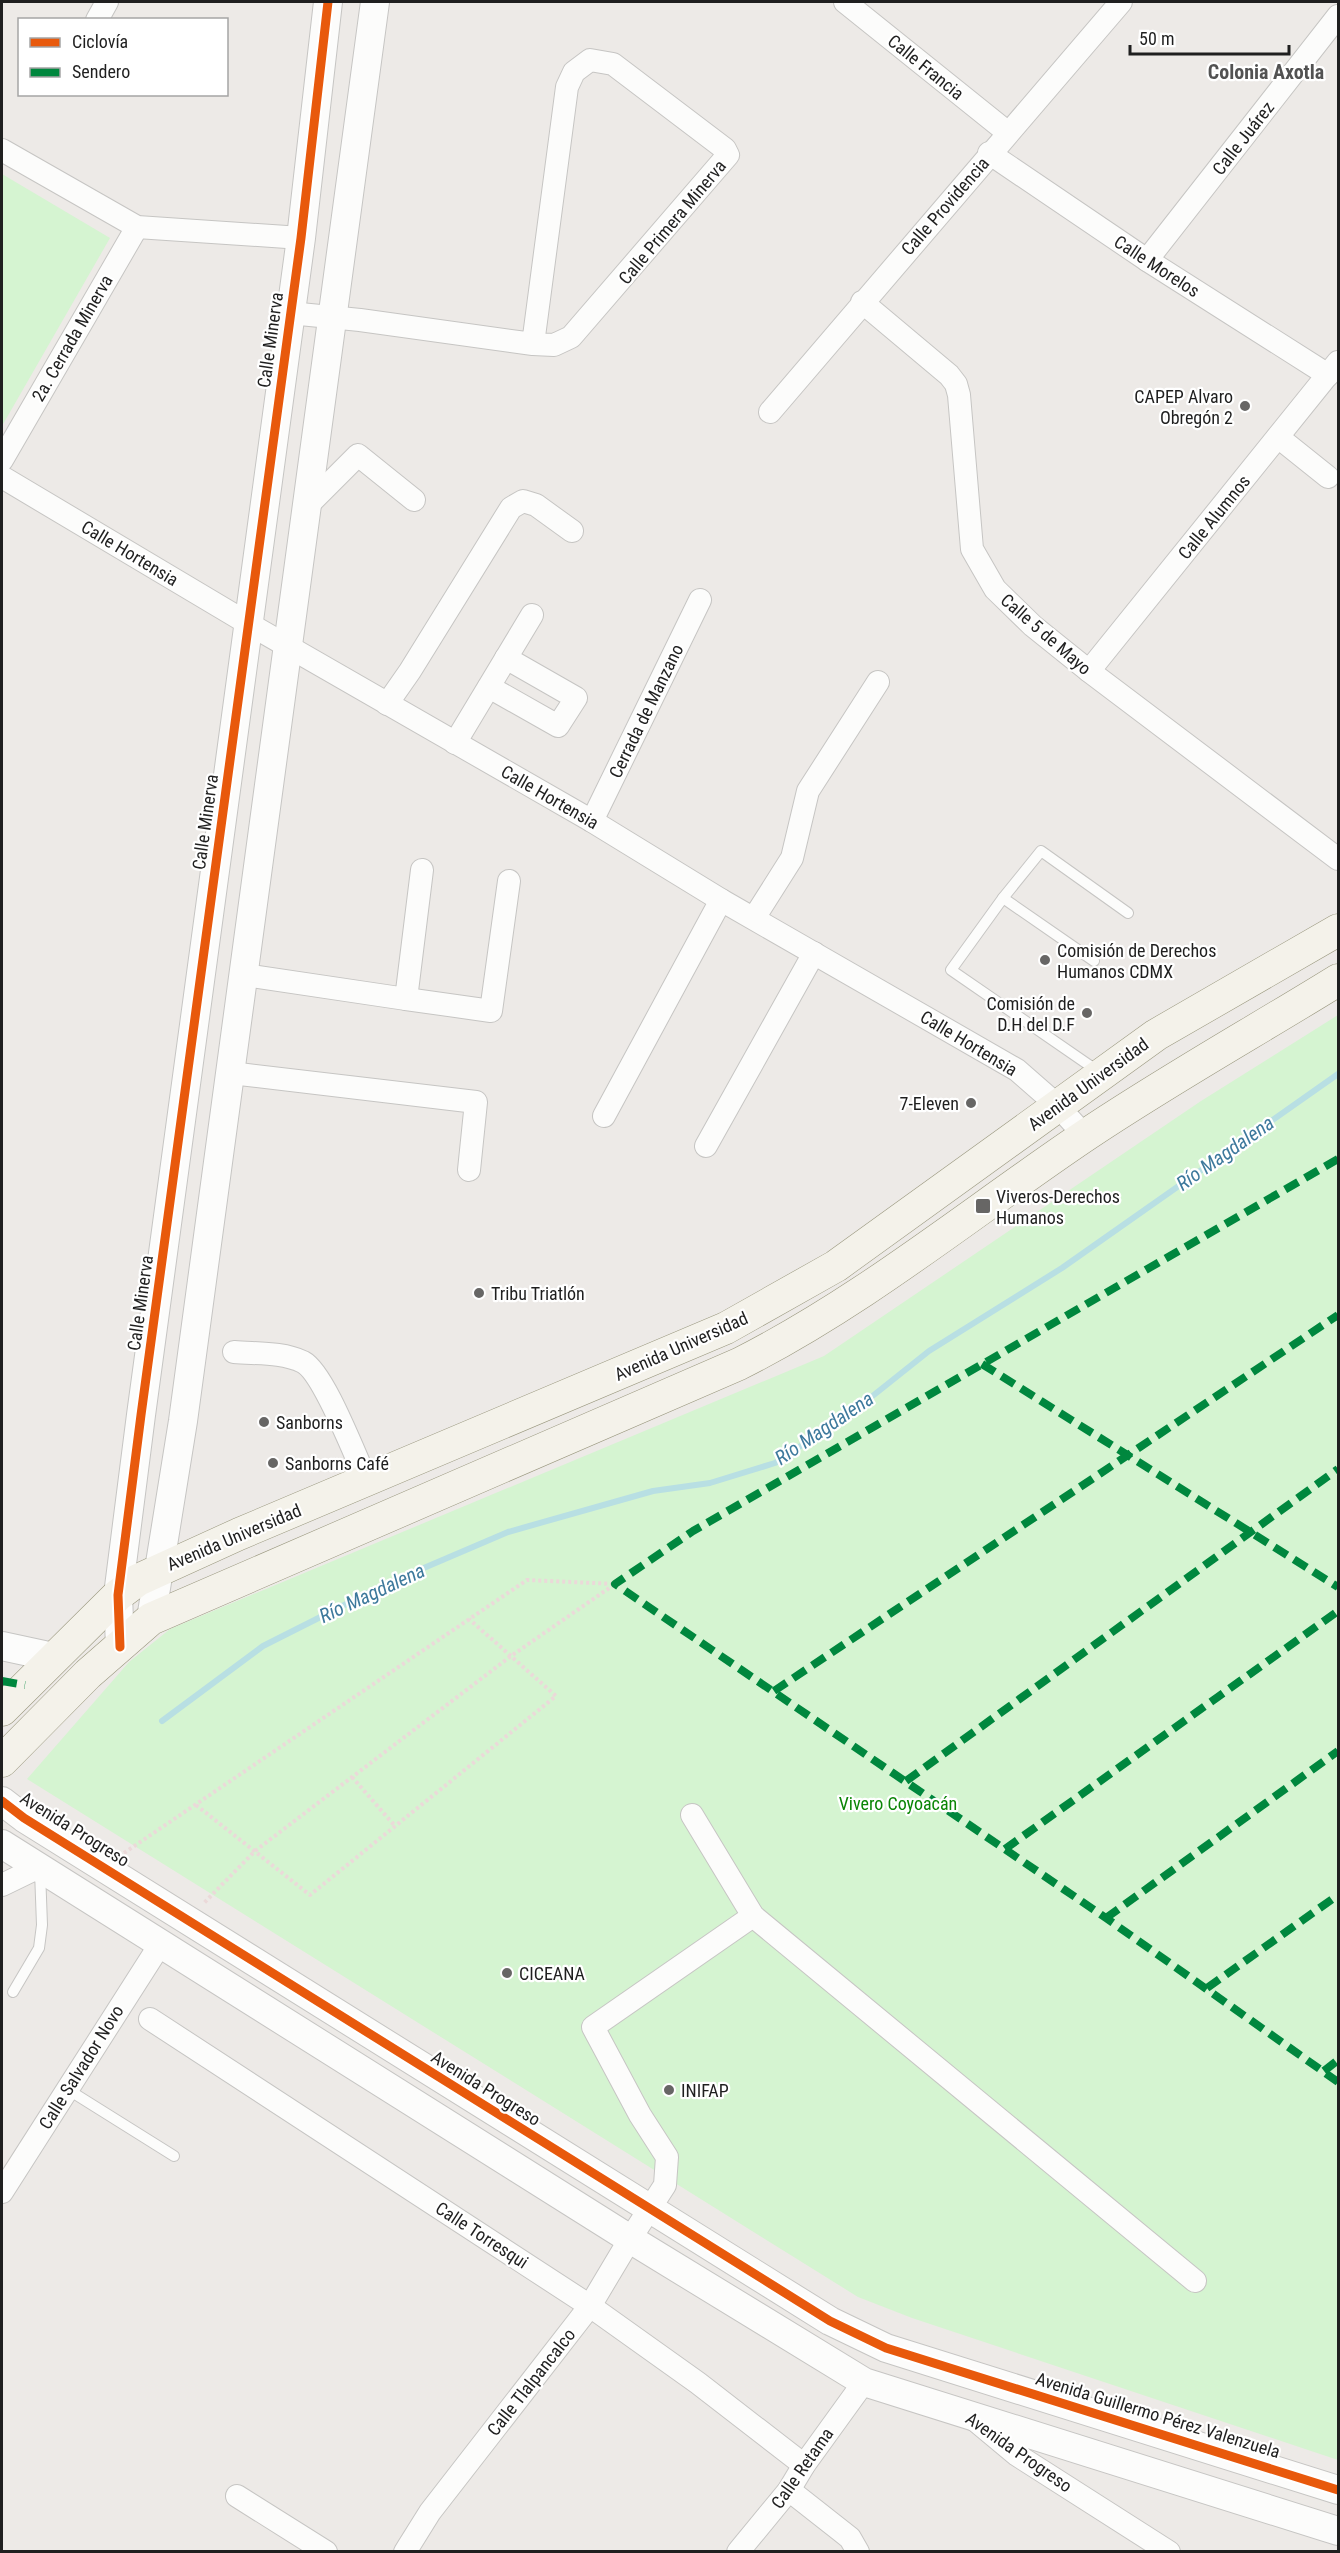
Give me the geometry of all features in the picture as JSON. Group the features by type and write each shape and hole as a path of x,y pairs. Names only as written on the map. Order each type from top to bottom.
{"main road":[{"name":"Avenida Universidad","path":"2,1710 53,1657 118,1595 138,1580 726,1328 773,1304 836,1266 1156,1035 1338,930"},
{"path":"2,1761 88,1674 151,1619 739,1364 794,1336 862,1292 1085,1136 1338,980"}],"street":[{"path":"98,18 107,2"},
{"name":"Calle Minerva","path":"120,1647 118,1595 301,238 328,2"},
{"path":"151,1619 183,1420 375,2"},
{"name":"Calle Francia","path":"845,2 1007,132"},
{"name":"Calle Providencia","path":"771,412 989,153 1121,2"},
{"name":"Calle Juárez","path":"1147,260 1338,16"},
{"name":"Calle Primera Minerva","path":"290,313 533,344 554,345 571,337 728,154 725,149 613,64 590,60 574,72 567,87 533,344"},
{"path":"2,150 137,227 301,238"},
{"name":"Calle Morelos","path":"989,153 1147,260 1333,369"},
{"name":"2a. Cerrada Minerva","path":"4,455 137,227"},
{"name":"Calle 5 de Mayo","path":"862,302 949,375 956,384 959,395 972,549 995,589 1032,626 1089,671 1338,859"},
{"name":"Calle Alumnos","path":"1089,671 1333,369"},
{"path":"1278,437 1328,477"},
{"path":"308,505 358,455 414,500"},
{"name":"Calle Hortensia","path":"2,477 288,647 592,821 721,900 1017,1070 1057,1105 1085,1136"},
{"path":"387,704 512,508 523,501 536,505 572,531"},
{"name":"Cerrada de Manzano","path":"592,821 700,600"},
{"path":"455,743 532,615"},
{"path":"489,687 558,726 576,698 506,658"},
{"path":"754,918 792,858 803,821 808,790 878,682"},
{"path":"406,999 422,870"},
{"path":"244,975 491,1011 509,881"},
{"path":"604,1116 721,900"},
{"path":"706,1146 814,954"},
{"path":"231,1072 476,1102 469,1170"},
{"path":"234,1352 286,1356 306,1363 322,1382 367,1481"},
{"path":"141,1415 147,1424 160,1432 175,1429 183,1420"},
{"path":"2,1646 53,1657"},
{"name":"Avenida Progreso","path":"2,1801 24,1818 830,2321 886,2348 968,2373"},
{"path":"692,1815 753,1916 1195,2281"},
{"name":"Avenida Progreso","path":"2,1844 630,2239 864,2382 966,2413 1017,2455 1169,2552"},
{"path":"2,1885 39,1867"},
{"name":"Calle Tlalpancalco","path":"405,2552 430,2512 590,2306 665,2185 668,2157 640,2115 592,2027 753,1916"},
{"name":"Calle Salvador Novo","path":"2,2192 161,1943"},
{"name":"Calle Torresqui","path":"150,2019 590,2306 698,2383 804,2465"},
{"path":"431,2114 450,2085"},
{"path":"968,2373 966,2413 1338,2531"},
{"name":"Avenida Guillermo Pérez Valenzuela","path":"968,2373 1338,2490"},
{"name":"Calle Retama","path":"738,2552 789,2490 804,2465 864,2382"},
{"path":"789,2490 850,2538 858,2552"},
{"path":"237,2496 326,2552"}],"lane":[{"path":"1102,1074 951,970 1003,898 1041,851 1128,913"},
{"path":"1003,898 1094,961"},
{"path":"13,1992 39,1947 42,1925 39,1867"},
{"path":"67,2089 174,2156"}],"path":[{"path":"103,1866 527,1580 615,1584 511,1656 255,1851 188,1920"},
{"path":"196,1804 310,1895 556,1696 469,1619"},
{"path":"352,1777 396,1826"}],"green space":[{"path":"2,174 110,238 2,426"},
{"name":"Vivero Coyoacán","path":"1338,1015 1338,2460 912,2318 858,2297 27,1779 129,1662 170,1629 824,1356 1201,1101"}],"waterway":[{"name":"Río Magdalena","path":"162,1721 263,1646 384,1585 508,1532 653,1491 710,1483 775,1463 855,1410 929,1351 1062,1268 1338,1074"}],"marked path":[{"path":"1338,1159 693,1531 615,1584 1106,1918 1338,2082"},
{"path":"774,1691 1338,1315"},
{"path":"982,1364 1338,1587"},
{"path":"906,1781 1338,1469"},
{"path":"1005,1849 1338,1611"},
{"path":"2,1681 25,1685"},
{"path":"1106,1918 1338,1751"},
{"path":"1207,1988 1338,1895"},
{"path":"1324,2071 1338,2060"}],"cycle path":[{"path":"120,1647 118,1595 301,238 328,2"},
{"path":"2,1801 24,1818 830,2321 886,2348 1338,2490"}],"place":[{"name":"CAPEP Alvaro Obregón 2","path":"1245,406"},
{"name":"Comisión de Derechos Humanos CDMX","path":"1045,960"},
{"name":"Comisión de D.H del D.F","path":"1087,1013"},
{"name":"7-Eleven","path":"971,1103"},
{"name":"Viveros-Derechos Humanos","path":"983,1206"},
{"name":"Tribu Triatlón","path":"479,1293"},
{"name":"Sanborns","path":"264,1422"},
{"name":"Sanborns Café","path":"273,1463"},
{"name":"CICEANA","path":"507,1973"},
{"name":"INIFAP","path":"669,2090"}],"district":[{"name":"Colonia Axotla","path":"1266,72"}]}
